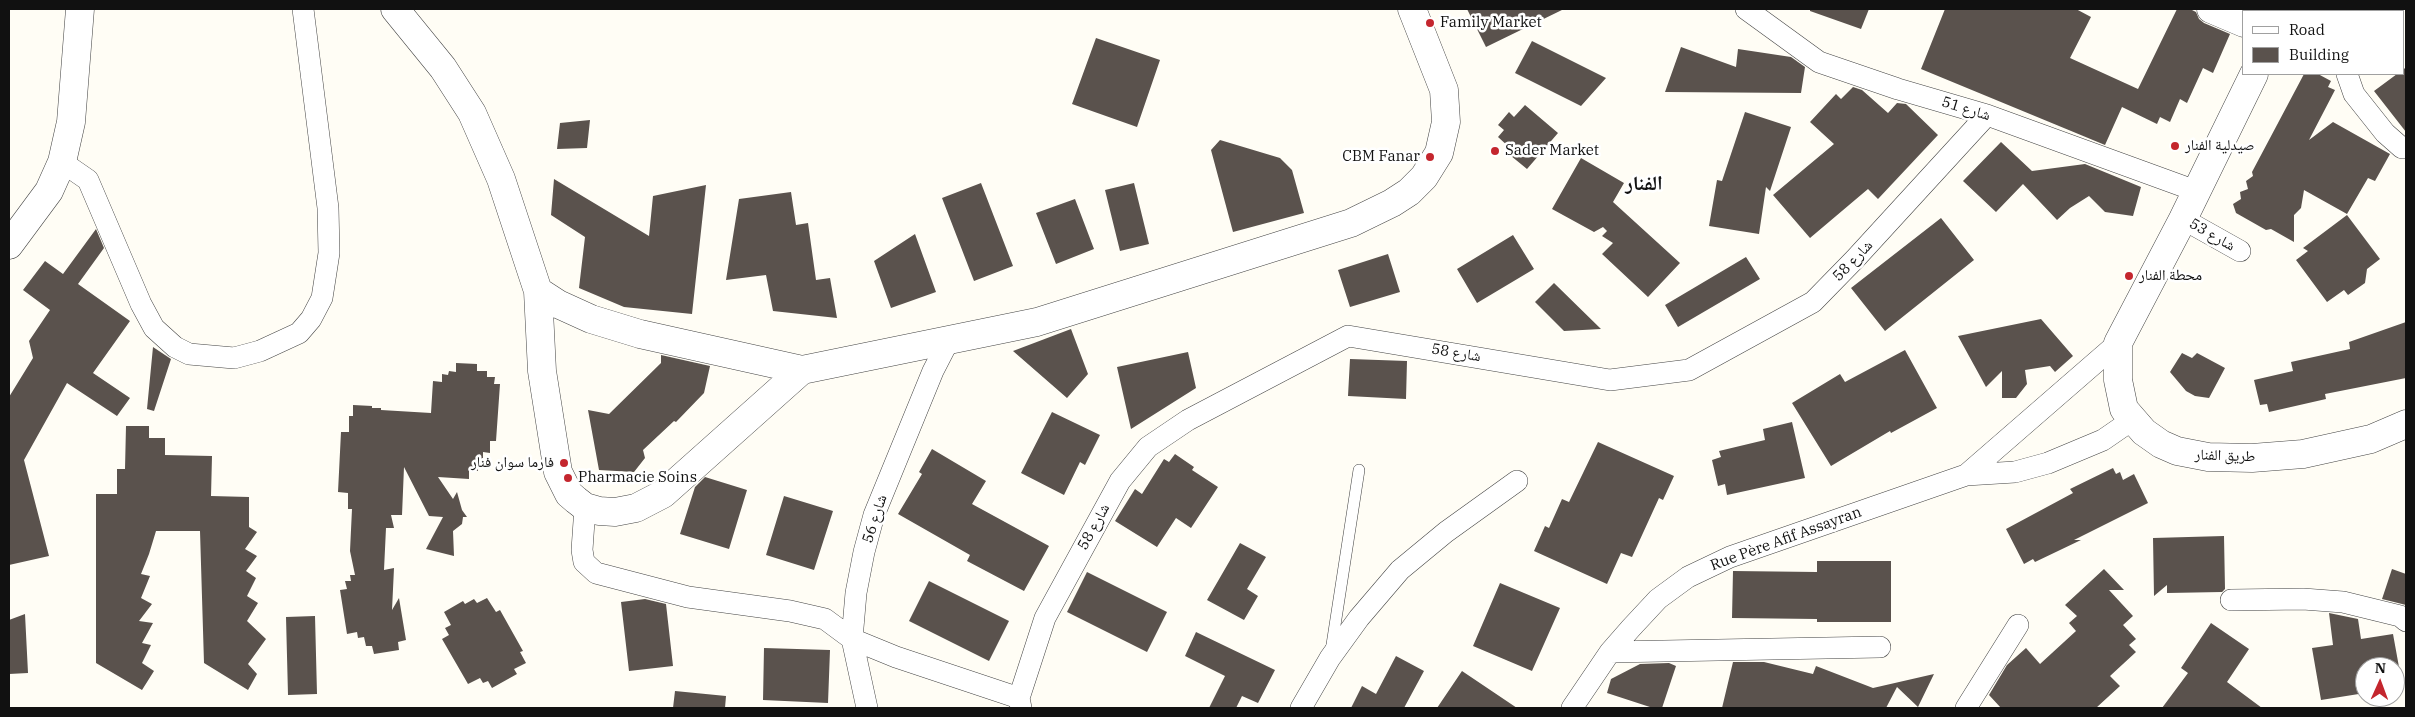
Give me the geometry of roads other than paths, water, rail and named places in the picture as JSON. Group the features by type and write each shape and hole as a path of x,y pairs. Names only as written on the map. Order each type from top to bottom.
{"street":[{"path":"9,245 48,191 62,162 71,122 80,9"},
{"path":"62,162 88,180 141,304 154,328 175,348 189,354 234,358 260,351 299,333 311,319 322,298 329,253 328,208 303,9"},
{"path":"395,9 444,68 472,113 501,178 538,292 542,371 558,472 569,494 585,507 616,512 636,508 664,494 802,370"},
{"path":"538,292 558,304 592,319 640,334 802,370 1037,322 1351,223 1392,203 1409,192 1424,177 1440,153 1447,111 1444,90 1412,9"},
{"name":"شارع 51","path":"1746,9 1819,62 1898,89 1987,115 2196,191"},
{"path":"2211,9 2242,22"},
{"name":"طريق الفنار","path":"2254,75 2183,219 2118,343 2116,364 2120,397 2124,409 2132,420 2161,444 2177,451 2208,458 2252,458 2304,454 2371,439 2406,424"},
{"path":"2347,75 2354,94 2386,133 2402,148 2406,148"},
{"name":"شارع 58","path":"1020,703 1045,618 1120,481 1148,446 1188,420 1348,336 1610,380 1689,370 1813,302 1987,115"},
{"name":"شارع 53","path":"2183,219 2240,251"},
{"name":"شارع 56","path":"868,708 852,639 856,593 874,515 933,371 949,340"},
{"name":"Rue Père Afif Assayran","path":"1966,475 2118,343"},
{"name":"Rue Père Afif Assayran","path":"1572,708 1610,652 1658,600 1688,577 1730,557 1966,475 2015,472 2048,463 2104,440 2132,420"},
{"path":"1301,708 1330,658 1359,618 1400,570 1446,532 1517,481"},
{"path":"585,507 582,550 584,562 596,573 688,597 790,611 826,619 852,639 1020,703"},
{"path":"2230,600 2303,599 2343,602 2400,616 2406,621"},
{"path":"1966,708 2018,625"},
{"path":"1610,652 1880,647"}],"lane":[{"path":"1330,658 1359,470"}],"place":[{"name":"Family Market","path":"1430,23"},
{"name":"صيدلية الفنار","path":"2175,146"},
{"name":"Sader Market","path":"1495,151"},
{"name":"CBM Fanar","path":"1430,157"},
{"name":"محطة الفنار","path":"2129,276"},
{"name":"فارما سوان فنار","path":"564,463"},
{"name":"Pharmacie Soins","path":"568,478"}],"district":[{"name":"الفنار","path":"1644,184"}]}
